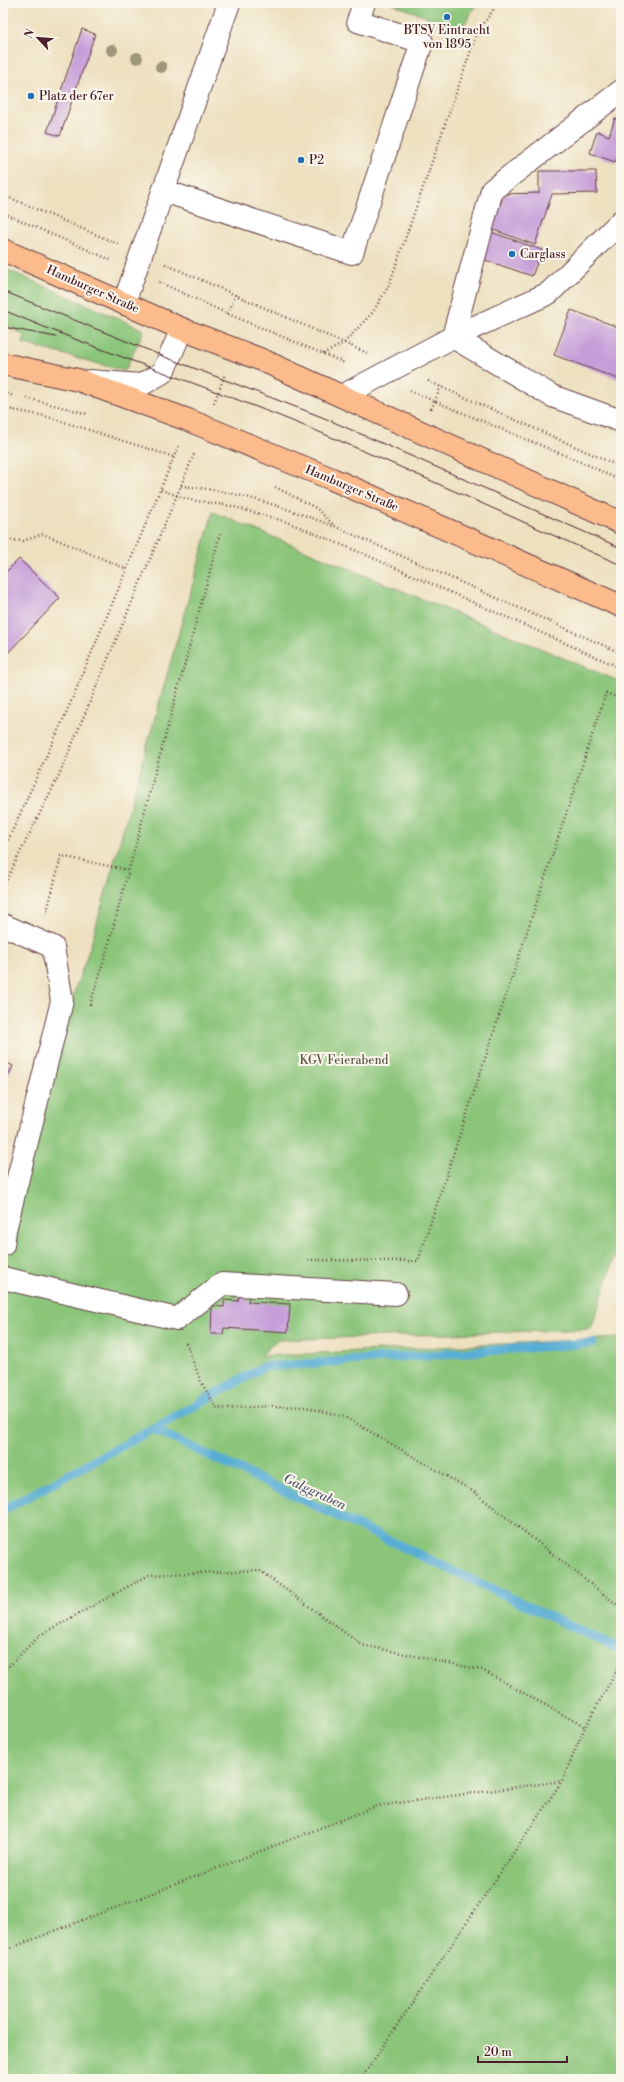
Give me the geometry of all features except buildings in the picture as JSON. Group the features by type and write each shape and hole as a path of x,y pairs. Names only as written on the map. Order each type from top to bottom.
{"main road":[{"name":"Hamburger Straße","path":"3,250 236,352 262,360 621,523"},
{"name":"Hamburger Straße","path":"3,364 78,380 204,426 332,479 621,606"}],"street":[{"path":"124,304 229,3"},
{"path":"164,191 352,253 422,42 358,21 364,3"},
{"path":"453,337 492,190 621,91"},
{"path":"342,396 398,368 453,337 549,293 621,221"},
{"name":"Hamburger Straße","path":"78,380 141,384 163,372 182,329"},
{"path":"453,337 552,396 621,421"},
{"path":"3,925 54,947 62,1001 5,1230 3,1245"},
{"path":"3,1278 177,1319 222,1284 396,1294"}],"path":[{"path":"323,354 344,343 374,312 389,285 477,33 498,3"},
{"path":"3,212 228,314 588,465 621,481"},
{"path":"228,314 236,294 621,467"},
{"path":"3,888 60,773 177,496 247,322"},
{"path":"429,415 441,387"},
{"path":"3,394 18,397"},
{"path":"26,398 91,415"},
{"path":"3,408 45,416 174,457"},
{"path":"172,442 184,447"},
{"path":"3,851 67,711 179,445"},
{"path":"190,449 202,454"},
{"path":"269,483 316,508 336,527"},
{"path":"181,486 208,488 253,498 336,527 621,653"},
{"path":"160,490 190,500 230,506 287,522 379,560 621,668"},
{"path":"3,539 23,541 43,534 127,569"},
{"path":"88,1009 128,870 220,534"},
{"path":"305,1260 418,1261 606,693 621,699"},
{"path":"39,940 61,856 128,870"},
{"path":"177,1319 201,1382 217,1409 271,1406 306,1407 345,1417 474,1492 621,1608"},
{"path":"3,1672 40,1635 149,1575 259,1570 362,1645 482,1670 585,1727"},
{"path":"361,2079 562,1781 585,1727 621,1663"},
{"path":"3,1952 377,1806 562,1781"},
{"path":"3,2074 15,2079"}],"green space":[{"name":"BTSV Eintracht von 1895","path":"390,3 477,3 461,30"},
{"path":"3,268 144,330 125,371 22,343 25,336 3,323"},
{"name":"KGV Feierabend","path":"213,512 621,682 621,1237 591,1329 277,1340 261,1356 621,1338 621,2079 3,2079 3,1198 91,944"}],"waterway":[{"path":"153,1429 263,1367 593,1343"},
{"name":"Galggraben","path":"3,1510 153,1429 621,1650"}],"tram line":[{"path":"3,291 170,359 322,417 621,548"},
{"path":"3,310 317,431 621,565"},
{"path":"3,327 56,337"}],"place":[{"name":"BTSV Eintracht von 1895","path":"447,17"},
{"name":"Platz der 67er","path":"31,96"},
{"name":"P2","path":"301,160"},
{"name":"Carglass","path":"512,254"}]}
